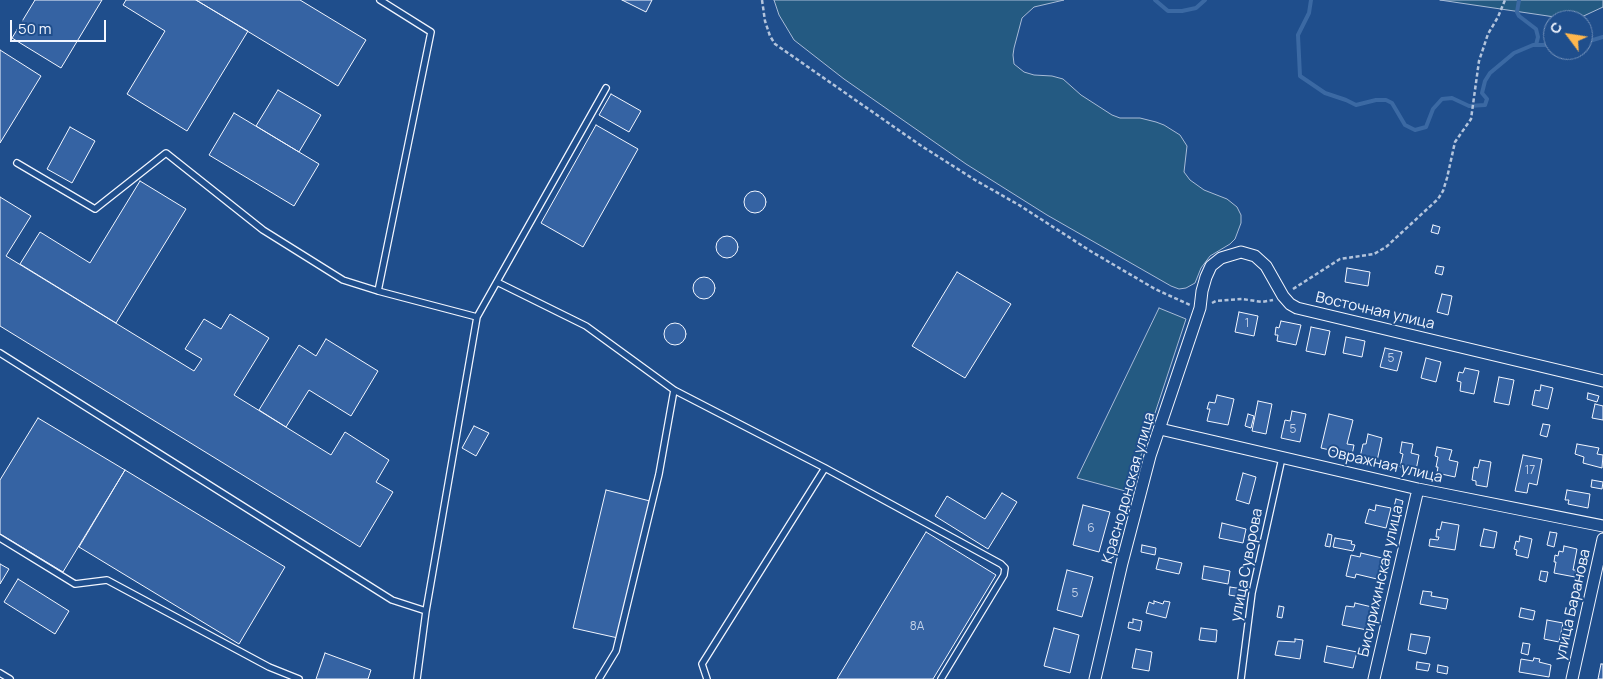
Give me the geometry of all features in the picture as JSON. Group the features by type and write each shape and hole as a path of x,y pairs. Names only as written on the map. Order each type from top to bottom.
{"street":[{"name":"Восточная улица","path":"1200,308 1202,291 1211,266 1220,258 1241,252 1261,260 1283,296 1290,304 1297,308 1603,381"},
{"name":"Краснодонская улица","path":"1095,679 1124,554 1150,456 1200,308"},
{"name":"Овражная улица","path":"1160,429 1418,489 1603,526"},
{"name":"Бисирихинская улица","path":"1374,679 1418,489"},
{"name":"улица Баранова","path":"1572,679 1603,538"}],"lane":[{"path":"378,291 431,32 380,0"},
{"path":"417,679 426,611 477,317 606,88"},
{"path":"17,163 95,208 166,153 263,230 343,280 477,317"},
{"path":"497,282 586,326 674,390 825,468 1001,564 1005,568 1004,574 941,679"},
{"path":"0,353 392,600 426,611"},
{"path":"599,679 616,651 658,474 674,390"},
{"name":"улица Суворова","path":"1241,679 1252,593 1283,457"},
{"path":"707,679 702,664 825,468"},
{"path":"0,538 75,584 107,580 270,667 299,679"},
{"path":"0,673 10,679"}],"path":[{"path":"762,0 765,21 775,44 920,145 975,180 1155,289 1200,308 1216,301 1242,299 1262,302 1283,296 1340,258 1374,254 1386,247 1438,200 1447,178 1455,142 1471,119 1479,61 1488,34 1506,0"}],"shaded area":[{"path":"774,0 1064,0 1034,7 1022,18 1014,48 1014,64 1024,72 1063,79 1081,95 1112,115 1120,118 1140,118 1156,122 1180,135 1187,146 1184,172 1190,180 1204,190 1227,199 1237,207 1241,215 1241,223 1235,239 1210,256 1201,268 1195,283 1186,288 1179,289 1171,286 1047,215 966,164 844,79 794,40 779,15"},
{"path":"1440,0 1603,0 1603,7 1593,12 1593,10 1543,10 1543,15"},
{"path":"1159,308 1186,319 1129,492 1077,478"}],"building":[{"path":"35,0 102,0 61,68 12,38"},
{"path":"126,0 196,0 248,31 187,131 127,94 165,31 123,5"},
{"path":"196,0 300,0 366,40 338,86"},
{"path":"622,0 652,0 646,12"},
{"path":"0,50 41,76 0,143"},
{"path":"278,90 321,115 299,152 256,126"},
{"path":"611,94 641,111 629,132 599,115"},
{"path":"234,113 319,164 294,206 209,155"},
{"path":"596,125 638,149 583,247 541,223"},
{"path":"70,127 95,141 72,183 47,169"},
{"path":"140,181 186,209 116,323 20,264 40,232 90,263"},
{"path":"755,191 763,194 766,202 763,210 755,213 747,210 744,202 747,194"},
{"path":"0,197 31,216 6,256 194,371 202,359 185,349 204,319 221,329 230,314 269,338 234,395 331,455 345,432 389,460 376,482 393,492 360,547 0,326"},
{"path":"1433,225 1440,227 1438,234 1431,232"},
{"path":"727,236 735,239 738,247 735,255 727,258 719,255 716,247 719,239"},
{"path":"1437,266 1444,267 1442,275 1435,273"},
{"path":"1347,268 1370,272 1368,286 1345,282"},
{"path":"957,272 1011,304 965,378 912,346"},
{"path":"704,277 712,280 715,288 712,296 704,299 696,296 693,288 696,280"},
{"path":"1442,294 1452,296 1448,315 1437,312"},
{"path":"1239,312 1258,316 1254,336 1235,332"},
{"path":"1281,321 1301,325 1296,345 1277,341 1278,335 1275,335 1276,327 1279,328"},
{"path":"675,323 683,326 686,334 683,342 675,345 667,342 664,334 667,326"},
{"path":"1311,327 1330,331 1325,355 1306,351"},
{"path":"1346,337 1365,341 1362,357 1343,353"},
{"path":"326,339 378,371 351,416 309,390 286,427 259,410 299,345 316,356"},
{"path":"1385,348 1402,352 1397,371 1380,367"},
{"path":"1426,358 1441,362 1436,382 1421,378"},
{"path":"1465,368 1479,371 1474,394 1460,391 1461,382 1457,381 1459,372 1463,373"},
{"path":"1499,377 1514,380 1509,405 1494,402"},
{"path":"1541,385 1553,388 1548,409 1532,405 1535,390 1540,391"},
{"path":"1588,393 1599,396 1597,402 1587,399"},
{"path":"1217,395 1234,399 1228,425 1207,421 1210,409 1207,409 1209,402 1215,403"},
{"path":"1258,401 1272,404 1266,434 1252,431"},
{"path":"1595,404 1603,406 1603,420 1592,418"},
{"path":"1292,411 1306,414 1300,442 1281,438 1285,420 1290,421"},
{"path":"1248,414 1254,416 1251,428 1245,426"},
{"path":"1329,414 1353,420 1347,444 1354,445 1352,455 1321,448"},
{"path":"38,418 125,470 63,572 0,534 0,480"},
{"path":"1543,424 1550,425 1547,437 1540,435"},
{"path":"474,426 489,433 476,456 462,448"},
{"path":"1368,434 1382,438 1377,461 1360,457"},
{"path":"1402,442 1413,444 1411,453 1419,455 1416,470 1400,467 1403,454 1400,453"},
{"path":"1577,444 1599,448 1597,454 1603,455 1602,468 1583,463 1584,457 1575,454"},
{"path":"1437,447 1452,450 1449,460 1458,462 1455,477 1437,473 1438,457 1435,456"},
{"path":"1523,455 1542,459 1537,485 1529,483 1527,493 1515,491"},
{"path":"1480,460 1491,462 1487,487 1476,485 1476,481 1472,480 1474,467 1478,468"},
{"path":"125,470 285,567 239,644 79,547"},
{"path":"1243,473 1256,477 1249,504 1236,500"},
{"path":"1592,480 1603,482 1602,489 1591,487"},
{"path":"606,490 650,501 618,638 573,628"},
{"path":"1567,490 1590,494 1588,508 1568,504 1569,500 1565,500"},
{"path":"1002,493 1017,502 988,549 935,516 947,496 985,519"},
{"path":"1396,499 1403,501 1400,513 1393,511"},
{"path":"1083,505 1110,512 1099,552 1073,545"},
{"path":"1376,505 1391,508 1386,528 1365,523 1369,509 1375,511"},
{"path":"1442,522 1459,525 1455,550 1429,546 1430,539 1438,540 1439,537 1436,537 1437,529 1440,530"},
{"path":"1222,523 1246,529 1243,543 1219,538"},
{"path":"1484,529 1497,532 1494,548 1480,546"},
{"path":"926,532 996,575 933,679 837,679"},
{"path":"1550,532 1557,533 1554,547 1547,545"},
{"path":"1328,534 1332,535 1330,547 1325,546"},
{"path":"1520,536 1532,539 1528,558 1516,555 1517,550 1514,549 1516,541 1519,542"},
{"path":"1335,538 1352,541 1351,544 1355,545 1353,551 1333,547"},
{"path":"1142,545 1156,548 1155,555 1141,552"},
{"path":"1564,546 1577,549 1573,570 1576,570 1575,577 1554,573 1555,555 1558,556 1559,551 1563,552"},
{"path":"1361,553 1382,558 1377,579 1356,574 1355,578 1346,576 1351,555 1360,557"},
{"path":"1159,558 1182,563 1179,574 1156,569"},
{"path":"0,564 9,569 0,584"},
{"path":"1204,566 1230,571 1228,584 1202,579"},
{"path":"1067,570 1093,577 1082,617 1057,610"},
{"path":"1541,571 1548,572 1546,582 1539,580"},
{"path":"18,579 69,611 55,634 4,602"},
{"path":"1230,587 1243,589 1241,597 1229,595"},
{"path":"1423,591 1432,592 1431,596 1448,599 1446,609 1420,604"},
{"path":"1154,601 1163,604 1164,601 1170,602 1166,618 1146,613 1149,602 1154,604"},
{"path":"1355,603 1372,607 1367,630 1342,625 1346,606 1354,607"},
{"path":"1279,606 1284,607 1282,618 1277,617"},
{"path":"1521,608 1535,611 1533,620 1519,617"},
{"path":"1133,619 1142,621 1140,631 1128,628 1129,622 1133,623"},
{"path":"1547,620 1563,623 1559,642 1544,639"},
{"path":"1054,628 1079,635 1070,673 1044,666"},
{"path":"1201,628 1217,630 1216,642 1199,640"},
{"path":"1411,634 1430,637 1426,654 1408,650"},
{"path":"1295,639 1303,640 1300,659 1275,655 1278,641 1295,642"},
{"path":"1523,643 1530,644 1528,655 1521,653"},
{"path":"1327,646 1357,652 1353,668 1324,662"},
{"path":"1136,649 1152,652 1149,671 1132,668"},
{"path":"325,653 371,670 368,679 316,679"},
{"path":"1534,658 1540,659 1539,662 1551,665 1549,677 1519,672 1521,659 1533,661"},
{"path":"1417,662 1430,664 1428,671 1416,669"},
{"path":"1601,664 1603,664 1603,679 1598,679"},
{"path":"1438,665 1448,667 1447,674 1437,672"}],"waterway":[{"path":"1155,0 1168,11 1196,8 1205,0"},
{"path":"1311,0 1309,13 1298,35 1300,76 1325,93 1356,105 1376,100 1386,100 1392,103 1405,125 1415,130 1426,127 1433,109 1442,99 1452,98 1469,106 1485,105 1487,99 1482,93 1485,81 1490,73 1514,53 1533,45 1543,45"},
{"path":"1519,0 1517,12 1519,16 1536,29 1538,37 1536,45"},
{"path":"1593,40 1603,37"}]}
